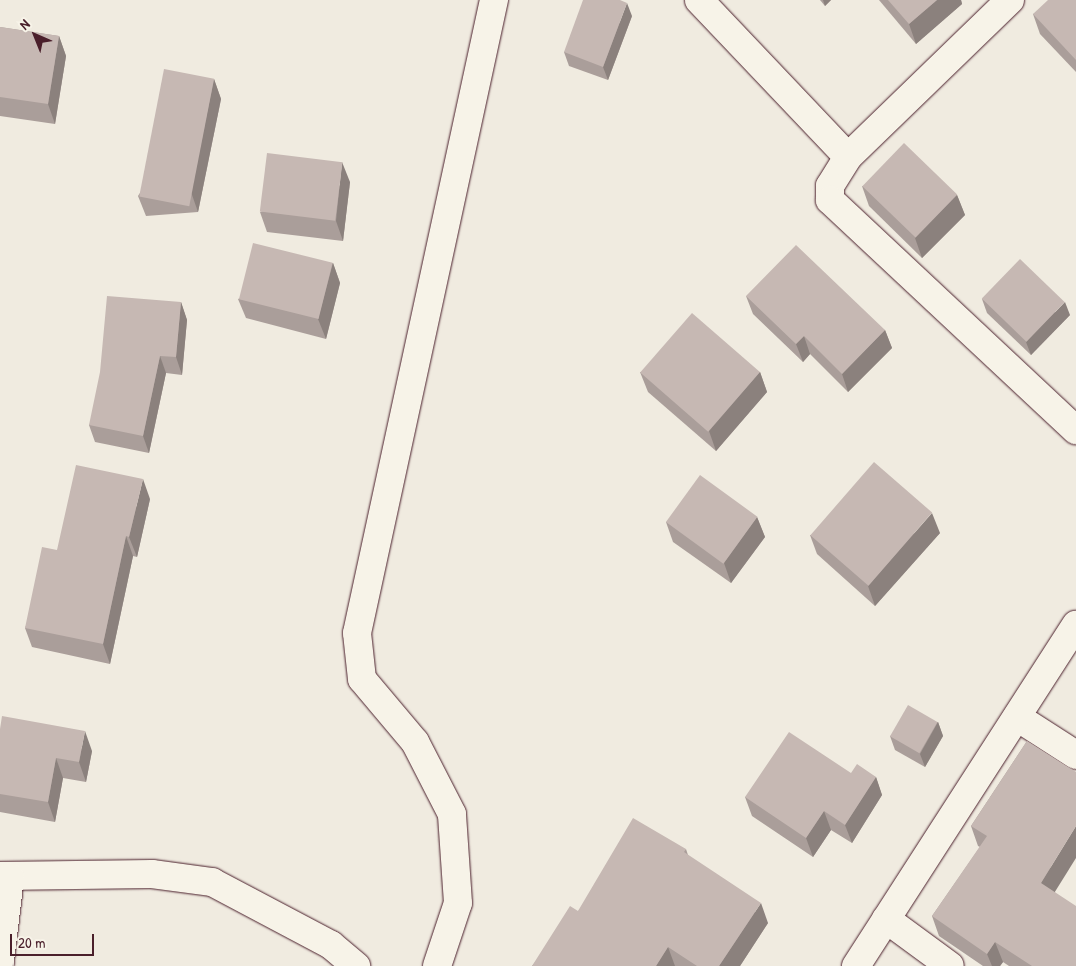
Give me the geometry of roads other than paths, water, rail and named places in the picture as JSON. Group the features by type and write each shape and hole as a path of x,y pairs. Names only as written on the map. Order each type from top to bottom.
{"street":[{"path":"437,966 458,903 452,814 415,742 362,679 357,633 494,0"},
{"path":"699,0 848,157"},
{"path":"1010,0 848,157 830,186 830,200 1076,430"},
{"path":"856,966 1076,625"},
{"path":"1017,717 1076,755"},
{"path":"0,961 5,877 152,874 212,882 332,945 356,966"},
{"path":"886,920 950,966"}]}
